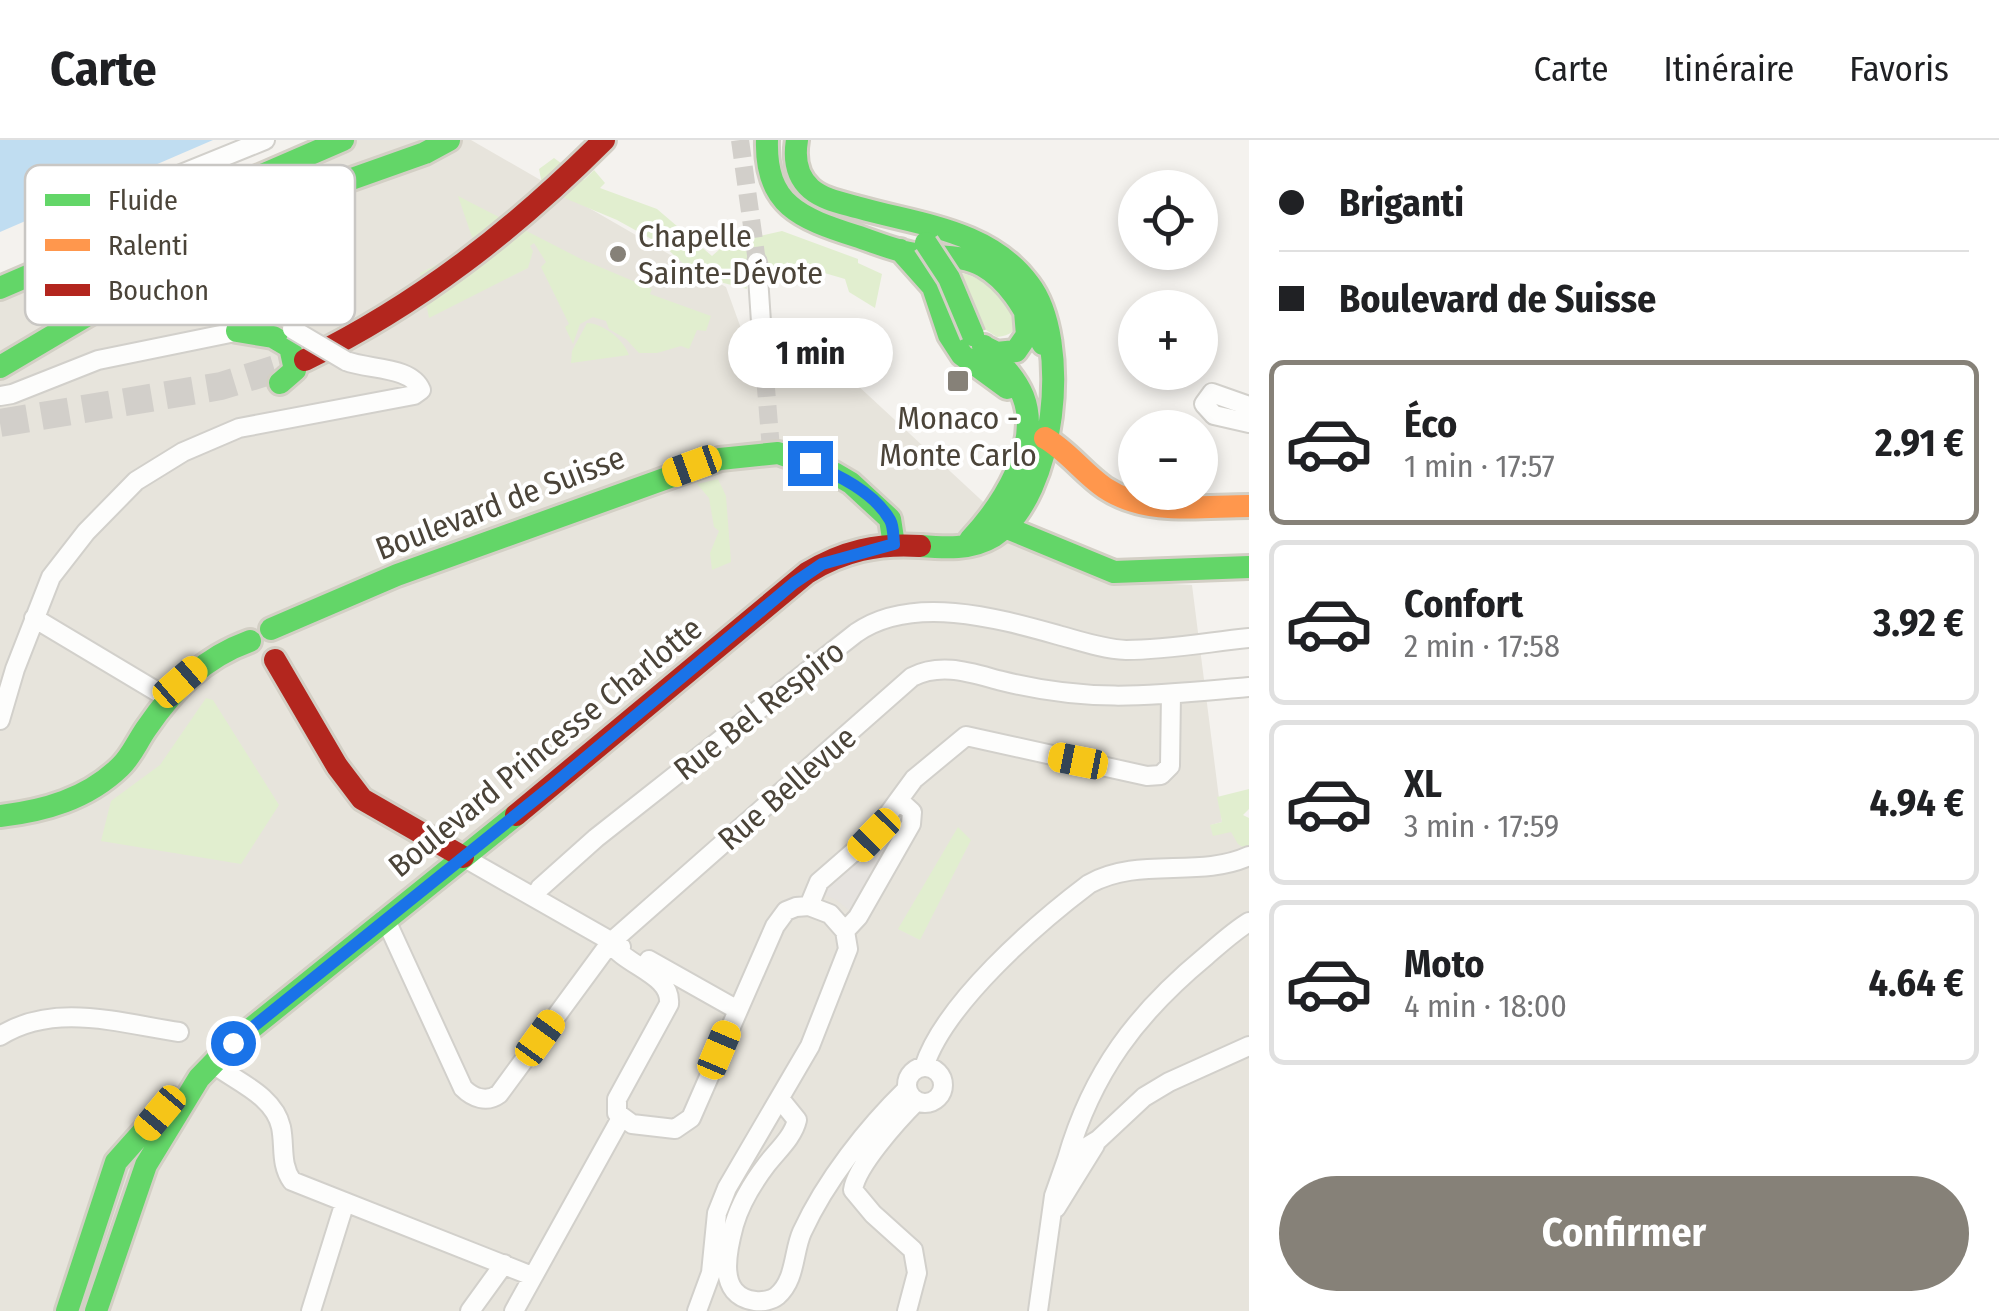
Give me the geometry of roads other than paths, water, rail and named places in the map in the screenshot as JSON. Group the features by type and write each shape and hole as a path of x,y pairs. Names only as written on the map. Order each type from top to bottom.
{"main road":[{"path":"284,165 343,140"},
{"path":"355,176 378,162 401,140"},
{"path":"768,140 772,186 791,210 812,222 900,250 956,257 984,267 1010,286 1050,357"},
{"path":"797,140 796,163 806,185 828,198 982,244 1025,278 1042,306 1049,329 1052,389 1046,438 1028,490 1005,527 992,536 964,545"},
{"path":"355,178 406,161 439,141"},
{"path":"305,360 398,312 457,272 513,228 598,147"},
{"path":"890,217 926,242 950,278 978,340 1020,389"},
{"path":"900,250 933,287 950,335 962,354 1014,394 1028,421"},
{"path":"0,288 25,277"},
{"path":"978,340 997,354 1016,351 1028,335 1025,311"},
{"path":"0,367 70,325"},
{"path":"237,332 273,338 290,347 295,370 280,383"},
{"path":"964,545 988,520 1025,444 1028,421 1020,389 1022,379 1034,370 1046,376 1052,389"},
{"path":"1046,438 1105,488 1140,504 1249,506"},
{"name":"Boulevard de Suisse","path":"271,629 397,575 720,459 778,453 834,473 851,482 890,519 894,544"},
{"path":"1005,527 1028,540 1114,572 1249,568"},
{"name":"Boulevard Princesse Charlotte","path":"120,1156 180,1089 807,574 822,564 894,544 942,550 964,545"},
{"path":"0,816 52,809 82,794 120,767 166,697 211,657 250,641 260,630 271,629 283,642 282,652 275,660 265,662 250,651 250,641"},
{"path":"275,660 338,772 362,799 463,857"},
{"name":"Boulevard Princesse Charlotte","path":"96,1311 146,1165 206,1070"},
{"path":"67,1311 120,1156 140,1151 146,1165"}],"street":[{"path":"205,165 265,140"},
{"path":"757,262 763,352"},
{"path":"0,396 98,360 269,327 292,329 346,361 408,375 421,390 414,395 240,428 205,441 136,481 86,532 51,577 8,667 0,720"},
{"path":"1249,406 1212,393 1204,404 1214,414 1249,422"},
{"name":"Rue Bel Respiro","path":"535,897 596,838 864,627 883,619 941,613 1021,625 1104,648 1126,650 1249,638"},
{"path":"34,618 166,697"},
{"name":"Rue Bellevue","path":"386,918 463,1088 489,1099 500,1094 610,942 912,678 945,668 1042,691 1093,697 1249,688"},
{"path":"809,906 819,882 855,854 932,762 966,736 1147,776 1161,775 1170,766 1171,694"},
{"path":"698,1311 711,1272 717,1213 747,1151 810,1046 846,940 911,824 912,812 900,800"},
{"path":"908,1311 917,1272 913,1250 873,1214 853,1190 854,1182 912,1095 910,1074 924,1067 930,1049 968,995 994,966 1089,884 1107,874 1134,868 1228,864 1249,856"},
{"path":"463,857 736,1009"},
{"path":"610,942 621,957 666,984 670,994 669,1004 615,1106 626,1121 675,1129 691,1118 736,1009 786,911 809,906 830,914 846,940"},
{"path":"1038,1311 1054,1196 1096,1082 1126,1034 1172,984 1249,922"},
{"path":"0,1036 38,1018 73,1016 178,1032"},
{"path":"1068,1159 1098,1140 1144,1097 1249,1046"},
{"path":"780,1100 798,1120 795,1130 764,1167 735,1220 725,1265 735,1291 750,1301 777,1296 790,1280 801,1234 832,1180 888,1108 912,1095 930,1102 942,1090 939,1074 924,1067"},
{"path":"206,1070 274,1108 281,1126 285,1172 292,1181 532,1276"},
{"path":"514,1311 626,1121"},
{"path":"1076,1128 1083,1140 1098,1140"},
{"path":"1053,1210 1098,1140"},
{"path":"747,1151 764,1167"},
{"path":"311,1311 344,1202"},
{"path":"470,1311 504,1264"}],"water":[{"path":"0,140 213,140 155,165 25,165 25,221 0,232"}],"tunnel":[{"path":"740,140 757,262"},
{"path":"763,352 772,461"},
{"path":"0,423 221,386 305,360"}],"place":[{"name":"Chapelle Sainte-Dévote","path":"618,254"},
{"name":"Monaco - Monte Carlo","path":"958,381"}]}
